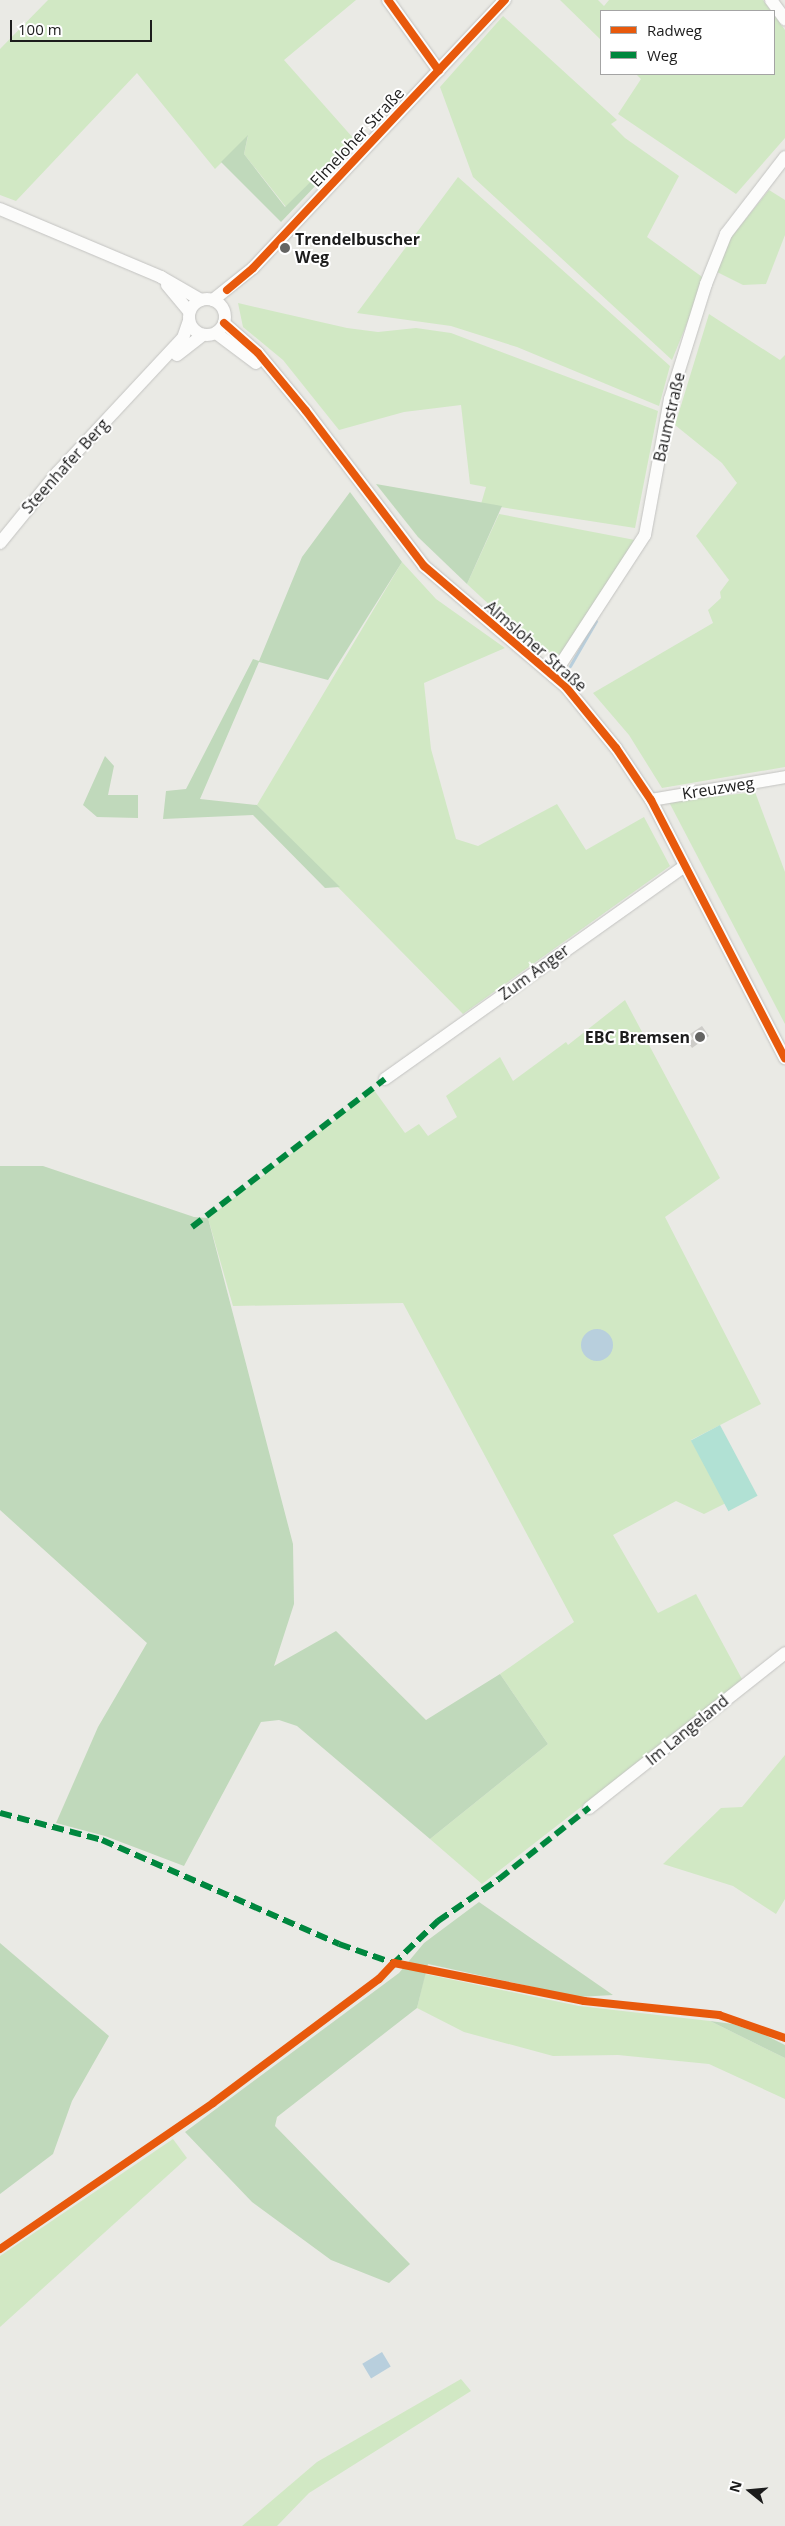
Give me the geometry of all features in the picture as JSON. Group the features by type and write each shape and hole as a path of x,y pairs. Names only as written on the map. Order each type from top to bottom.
{"street":[{"path":"388,0 439,71"},
{"name":"Elmeloher Straße","path":"189,316 207,300 251,270 505,0"},
{"path":"772,0 785,19"},
{"name":"Baumstraße","path":"553,676 645,535 670,399 706,284 726,234 785,157"},
{"path":"0,209 160,277 207,300"},
{"name":"Elmeloher Straße","path":"222,323 251,270"},
{"path":"160,277 203,335 222,323"},
{"name":"Almsloher Straße","path":"207,300 222,323 281,383 424,566 553,676 582,704 651,800 785,1058"},
{"name":"Steenhafer Berg","path":"0,543 112,413 183,338 189,316"},
{"name":"Steenhafer Berg","path":"112,413 203,335"},
{"name":"Kreuzweg","path":"651,800 785,777"},
{"name":"Zum Anger","path":"385,1079 685,866"},
{"name":"Im Langeland","path":"589,1808 785,1653"}],"green space":[{"path":"48,0 356,0 284,60 354,139 286,207 244,154 248,136 215,169 137,73 16,201 0,195 0,49"},
{"path":"560,0 598,0 604,6 609,0 763,0 770,10 600,10 600,39"},
{"path":"503,16 617,120 611,124 625,138 679,176 647,237 705,279 672,360 473,177 440,87"},
{"path":"775,16 785,30 785,138 736,194 618,114 641,79 637,75 775,75"},
{"path":"248,135 244,154 285,207 354,139 357,142 281,222 221,162"},
{"path":"458,177 670,366 659,406 517,347 451,326 357,313"},
{"path":"769,190 785,200 785,235 766,284 743,285 715,271 728,241"},
{"path":"238,303 347,328 378,332 416,328 451,333 658,411 635,528 481,504 486,487 470,484 461,405 404,412 339,430 283,360 243,327"},
{"path":"709,314 780,360 785,355 785,767 662,788 629,735 593,693 713,623 708,610 721,598 720,592 729,580 696,536 737,483 722,463 675,425"},
{"path":"376,484 502,506 467,584 418,537"},
{"path":"350,492 402,562 328,680 259,662 200,799 257,805 340,887 325,888 253,815 163,819 166,791 186,789 253,659 259,661 302,557"},
{"path":"499,514 635,540 558,659 508,622 467,584"},
{"path":"402,562 436,599 505,648 424,683 431,749 456,839 478,846 557,804 586,850 644,817 670,866 463,1014 257,805"},
{"path":"105,756 114,766 108,795 138,795 138,818 97,817 83,805"},
{"path":"755,792 785,872 785,1024 669,802"},
{"path":"625,1000 720,1178 665,1217 761,1404 691,1440 726,1503 704,1514 676,1501 613,1535 658,1613 696,1594 743,1681 482,1884 430,1839 548,1744 500,1674 574,1622 403,1303 233,1306 208,1218 374,1090 405,1133 419,1124 428,1136 457,1117 446,1096 500,1057 513,1081 566,1042 568,1045"},
{"path":"0,1166 43,1166 194,1217 208,1218 293,1544 294,1604 274,1666 336,1631 426,1720 500,1674 548,1744 430,1839 297,1726 279,1720 261,1722 184,1866 105,1836 56,1823 98,1727 147,1643 0,1510"},
{"path":"720,1425 758,1496 728,1511 691,1440"},
{"path":"785,1755 785,1899 776,1914 733,1886 663,1864 721,1808 742,1807"},
{"path":"479,1902 613,1995 578,1997 428,1964 417,2008 277,2117 275,2126 410,2264 389,2283 331,2260 252,2202 185,2132 399,1973 424,1943"},
{"path":"0,1943 109,2036 72,2101 53,2154 0,2194"},
{"path":"425,1974 579,2006 710,2021 785,2058 785,2099 709,2064 618,2055 553,2056 464,2032 417,2008"},
{"path":"710,2021 733,2024 767,2036 785,2045 785,2058"},
{"path":"173,2139 187,2158 0,2327 0,2256"},
{"path":"461,2379 471,2391 309,2493 277,2526 242,2526 317,2462"}],"water":[{"path":"597,1329 603,1330 608,1334 612,1339 612,1351 608,1356 603,1360 597,1361 591,1360 586,1356 582,1351 581,1345 582,1339 586,1334 591,1330"},
{"path":"382,2352 391,2367 371,2378 362,2364"}],"building":[{"name":"EBC Bremsen","path":"702,1026 709,1036 692,1048 688,1042 693,1039 690,1034"}],"waterway":[{"path":"570,666 596,621"}],"marked path":[{"path":"192,1227 385,1079"},
{"path":"392,1965 438,1921 499,1879 589,1808"},
{"path":"0,1813 102,1840 339,1944 396,1964"}],"cycle path":[{"path":"388,0 439,71"},
{"path":"227,290 253,268 505,0"},
{"path":"224,323 258,353 306,411 424,566 566,687 616,748 651,800 785,1058"},
{"path":"0,2249 213,2103 379,1979 394,1963 584,2001 719,2015 785,2038"}],"place":[{"name":"Trendelbuscher Weg","path":"285,248"},
{"name":"EBC Bremsen","path":"700,1037"}]}
